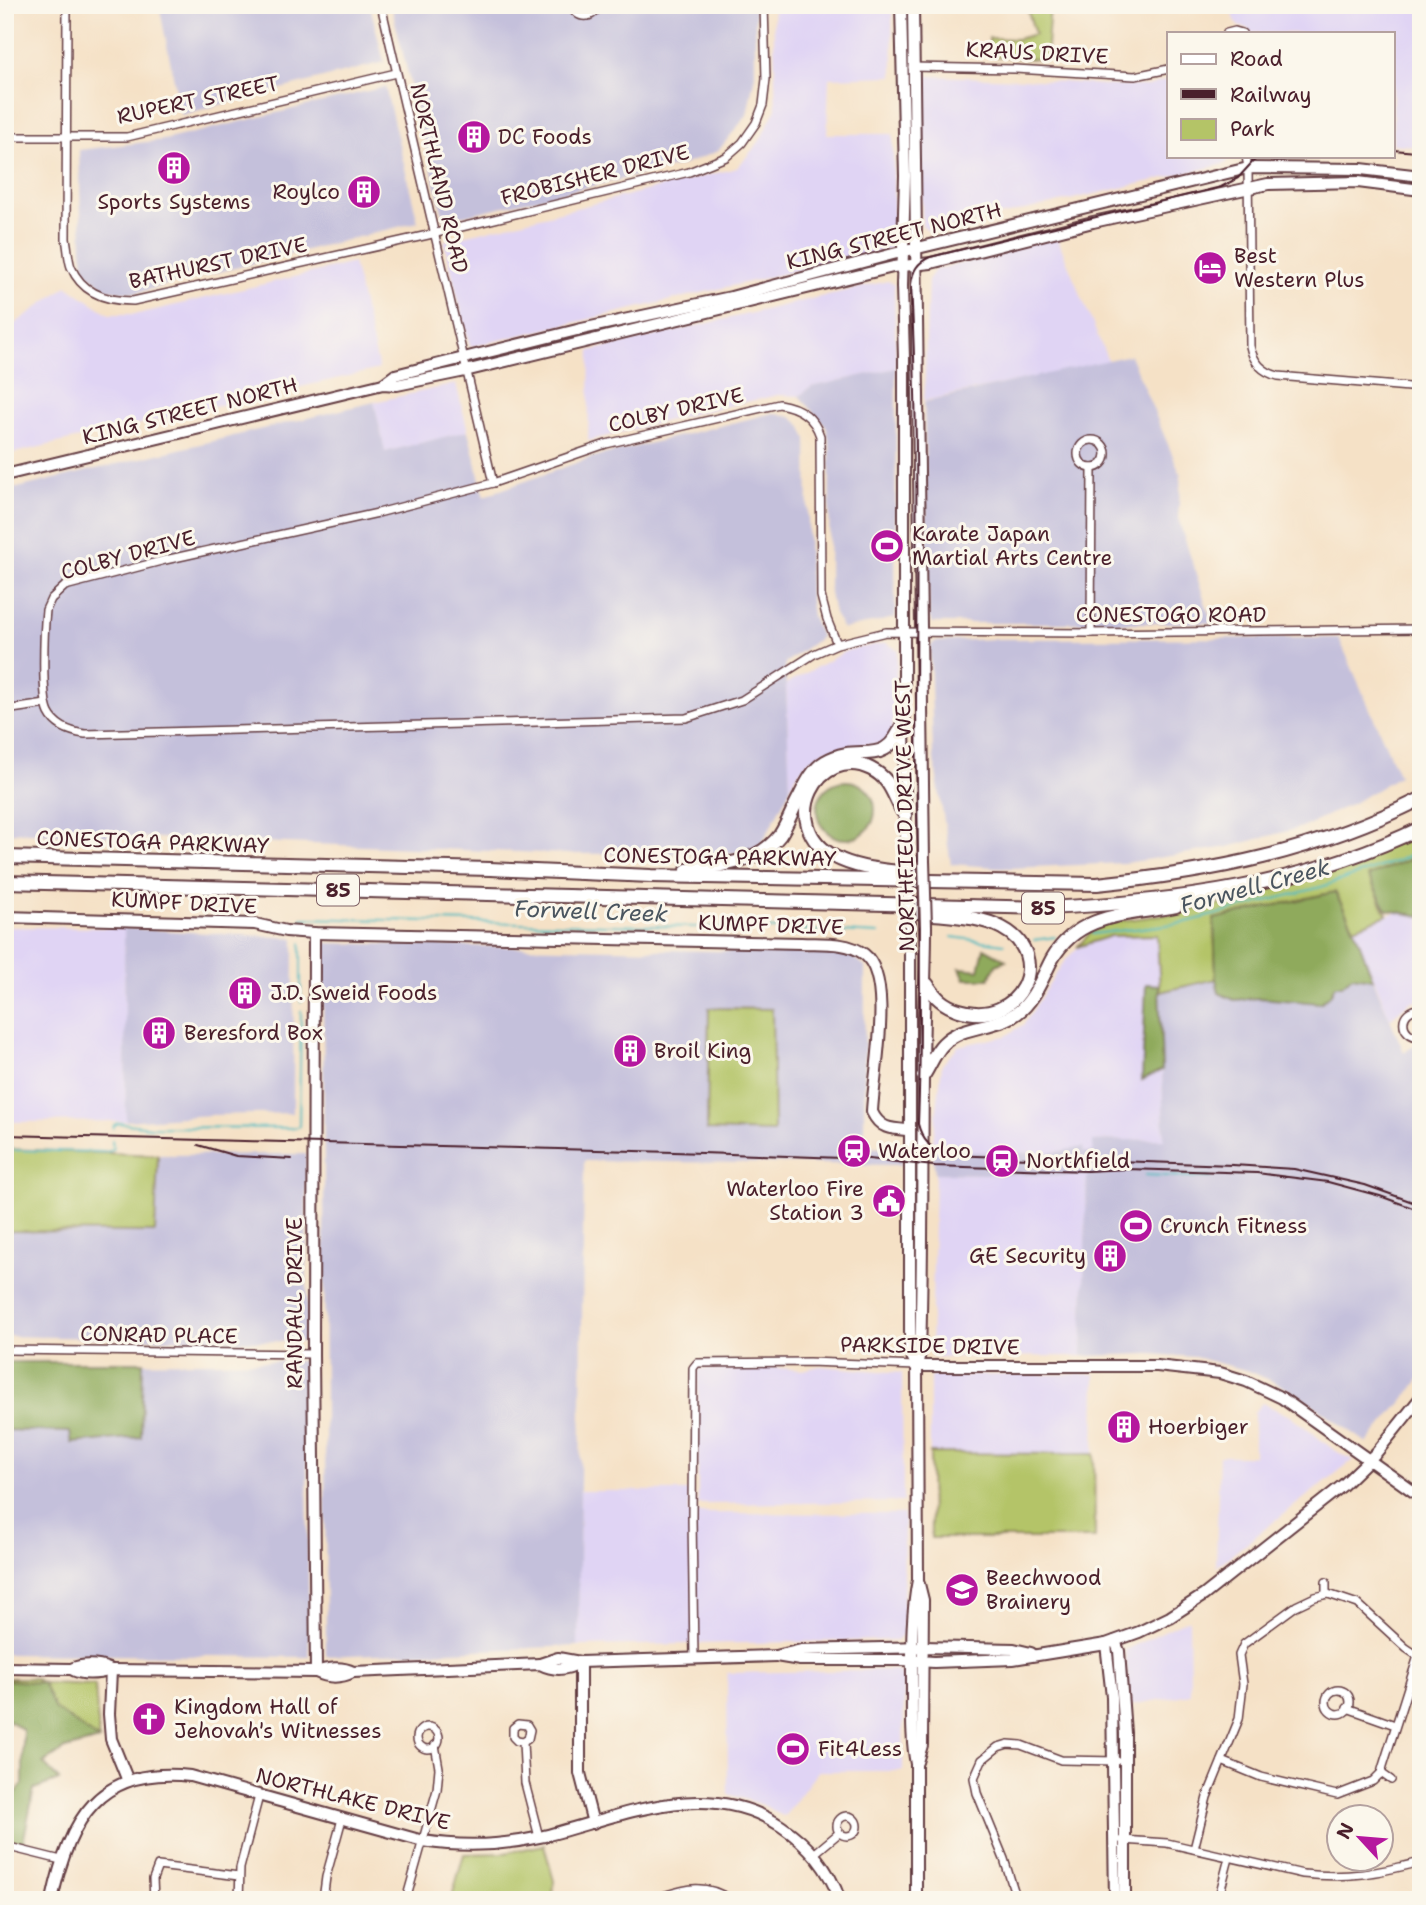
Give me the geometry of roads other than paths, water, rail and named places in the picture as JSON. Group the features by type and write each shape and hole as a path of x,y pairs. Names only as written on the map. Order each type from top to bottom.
{"highway":[{"path":"651,876 732,864 750,859 767,849 781,834 804,786 817,769 838,756 886,750 894,743 904,721"},
{"path":"905,815 899,807 893,788 882,777 870,768 852,764 837,765 820,777 809,793 805,814 813,840 838,859 866,867 984,883"},
{"name":"CONESTOGA PARKWAY","path":"5,857 490,869 651,876 1097,884 1161,878 1230,866 1314,844 1421,799"},
{"name":"CONESTOGA PARKWAY","path":"5,882 1045,908 1130,904 1267,883 1421,828"},
{"path":"923,1076 935,1054 950,1038 959,1033 996,1024 1019,1012 1033,995 1054,956 1068,938 1086,925 1108,918 1214,899 1240,888"},
{"path":"845,904 990,922 1018,940 1026,956 1027,974 1021,991 1000,1011 984,1015 953,1008 938,1000 926,984"}],"main road":[{"path":"901,5 908,67"},
{"path":"908,67 913,5"},
{"name":"NORTHFIELD DRIVE WEST","path":"908,67 918,249 926,926 923,1258 920,1353 916,1366 918,1580 923,1600 917,1648 922,1745 916,1764 916,1900"},
{"name":"NORTHFIELD DRIVE WEST","path":"908,67 902,267 904,721 910,925 909,1353 916,1366"},
{"name":"KING STREET NORTH","path":"383,384 395,376 577,330 743,294 1248,168 1361,169 1421,176"},
{"name":"KING STREET NORTH","path":"5,475 383,384 397,385 465,371 1248,188 1324,181 1358,182 1421,190"},
{"name":"KUMPF DRIVE","path":"5,917 255,924 286,931 314,933 801,943 851,947 871,961 876,970 879,990 880,1047 872,1112 882,1127 908,1130"},
{"name":"RANDALL DRIVE","path":"314,933 313,1354 316,1672"},
{"path":"909,1182 924,1182"},
{"path":"910,1266 923,1258"},
{"name":"PARKSIDE DRIVE","path":"916,1366 1157,1366 1220,1373 1246,1381 1282,1398 1421,1497"},
{"path":"5,1668 71,1669 94,1666 111,1670 316,1672 330,1677 342,1677 352,1672 540,1664 558,1658 580,1662 776,1656 800,1660 1013,1659 1110,1643 1162,1621 1203,1595 1325,1500 1370,1460 1421,1397"},
{"path":"1110,1643 1112,1697 1126,1840 1125,1900"},
{"path":"776,1656 801,1650 917,1648 1014,1649 1035,1654"},
{"path":"580,1662 580,1773 593,1823"},
{"path":"111,1670 111,1739 128,1781"},
{"path":"1115,1900 1113,1840 1119,1761"},
{"name":"NORTHLAKE DRIVE","path":"52,1900 61,1860 71,1835 84,1814 110,1790 128,1781 167,1774 190,1776 342,1819 446,1844 476,1845 539,1837 666,1804 694,1800 720,1802 748,1809 775,1822 814,1854 840,1900"}],"street":[{"name":"BATHURST DRIVE","path":"68,5 66,239 71,267 82,284 96,295 114,301 133,301 434,234"},
{"name":"NORTHLAND ROAD","path":"381,5 493,483"},
{"path":"571,5 575,13 582,17 596,12 599,5"},
{"name":"FROBISHER DRIVE","path":"434,234 689,172 726,157 756,123 763,105 766,79 764,5"},
{"name":"KRAUS DRIVE","path":"908,67 1015,69 1135,76 1167,69"},
{"name":"RUPERT STREET","path":"5,137 127,137 396,74"},
{"path":"1246,158 1248,168 1250,346 1255,362 1267,373 1278,376 1421,388"},
{"path":"1248,168 1252,158"},
{"name":"COLBY DRIVE","path":"46,704 46,610 51,599 65,586 378,513 493,483 606,444 779,404 798,410 815,423 820,436 821,596 837,644"},
{"path":"1088,440 1099,442 1106,455 1101,464 1092,468 1082,464 1077,456 1080,446 1088,440"},
{"path":"1091,633 1092,468"},
{"name":"CONESTOGO ROAD","path":"921,632 1421,629"},
{"path":"5,710 46,704 49,714 56,722 66,729 85,734 686,718 715,711 742,700 814,654 837,644 886,632 921,632"},
{"path":"1421,1009 1409,1011 1404,1016 1403,1023 1407,1033 1421,1037"},
{"name":"CONRAD PLACE","path":"5,1350 313,1354"},
{"name":"PARKSIDE DRIVE","path":"694,1658 693,1368 697,1363 744,1361 916,1366"},
{"path":"1326,1582 1326,1594"},
{"path":"1194,1849 1207,1797 1239,1718 1243,1700 1243,1680 1238,1658 1240,1648 1288,1610 1326,1594 1358,1604 1419,1657 1381,1773 1373,1781 1337,1796 1261,1777 1222,1761"},
{"path":"1347,1709 1395,1725"},
{"path":"523,1742 525,1783 539,1837"},
{"path":"1017,1900 1004,1859 976,1793 974,1779 982,1760 998,1747 1008,1744 1021,1745 1061,1760 1119,1761"},
{"path":"406,1900 437,1790 439,1768 436,1745"},
{"path":"1381,1773 1391,1780"},
{"path":"239,1900 239,1876 259,1796"},
{"path":"323,1900 326,1877 342,1819"},
{"path":"814,1854 839,1833"},
{"path":"1113,1840 1156,1841 1324,1876 1362,1876 1421,1862"},
{"path":"5,1846 61,1860"},
{"path":"1218,1900 1229,1858"},
{"path":"154,1900 153,1879 158,1866 239,1876"},
{"path":"650,1900 699,1888 710,1889 731,1900"}],"waterway":[{"name":"Forwell Creek","path":"1092,934 1183,923 1321,887 1400,860 1421,849"},
{"name":"Forwell Creek","path":"301,926 302,918 783,929 879,934"},
{"name":"Forwell Creek","path":"952,937 1004,944"},
{"name":"Forwell Creek","path":"1034,940 1055,937"},
{"name":"Forwell Creek","path":"301,943 301,1002"},
{"name":"Forwell Creek","path":"113,1128 119,1123 151,1127 299,1126 301,1011"},
{"name":"Forwell Creek","path":"5,1150 104,1152 113,1148 112,1141"},
{"path":"1145,1175 1211,1178"}],"tram line":[{"path":"1394,150 1417,152"},
{"path":"1256,158 1238,178 1221,187 930,257 916,267 913,275 920,981 918,1124 928,1144 947,1155 1294,1169 1365,1185 1421,1205"}],"railway":[{"path":"5,1135 674,1152 869,1159 934,1166 1257,1173 1328,1182 1380,1196 1421,1211"},
{"path":"198,1145 236,1156 292,1159"}],"place":[{"name":"DC Foods","path":"474,137"},
{"name":"Sports Systems","path":"174,168"},
{"name":"Roylco","path":"364,192"},
{"name":"Best Western Plus","path":"1210,268"},
{"name":"Karate Japan Martial Arts Centre","path":"887,546"},
{"name":"J.D. Sweid Foods","path":"245,993"},
{"name":"Beresford Box","path":"159,1033"},
{"name":"Broil King","path":"630,1051"},
{"name":"Waterloo","path":"854,1151"},
{"name":"Northfield","path":"1002,1161"},
{"name":"Waterloo Fire Station 3","path":"889,1201"},
{"name":"Crunch Fitness","path":"1136,1226"},
{"name":"GE Security","path":"1110,1256"},
{"name":"Hoerbiger","path":"1124,1427"},
{"name":"Beechwood Brainery","path":"962,1590"},
{"name":"Kingdom Hall of Jehovah's Witnesses","path":"149,1719"},
{"name":"Fit4Less","path":"793,1749"}]}
